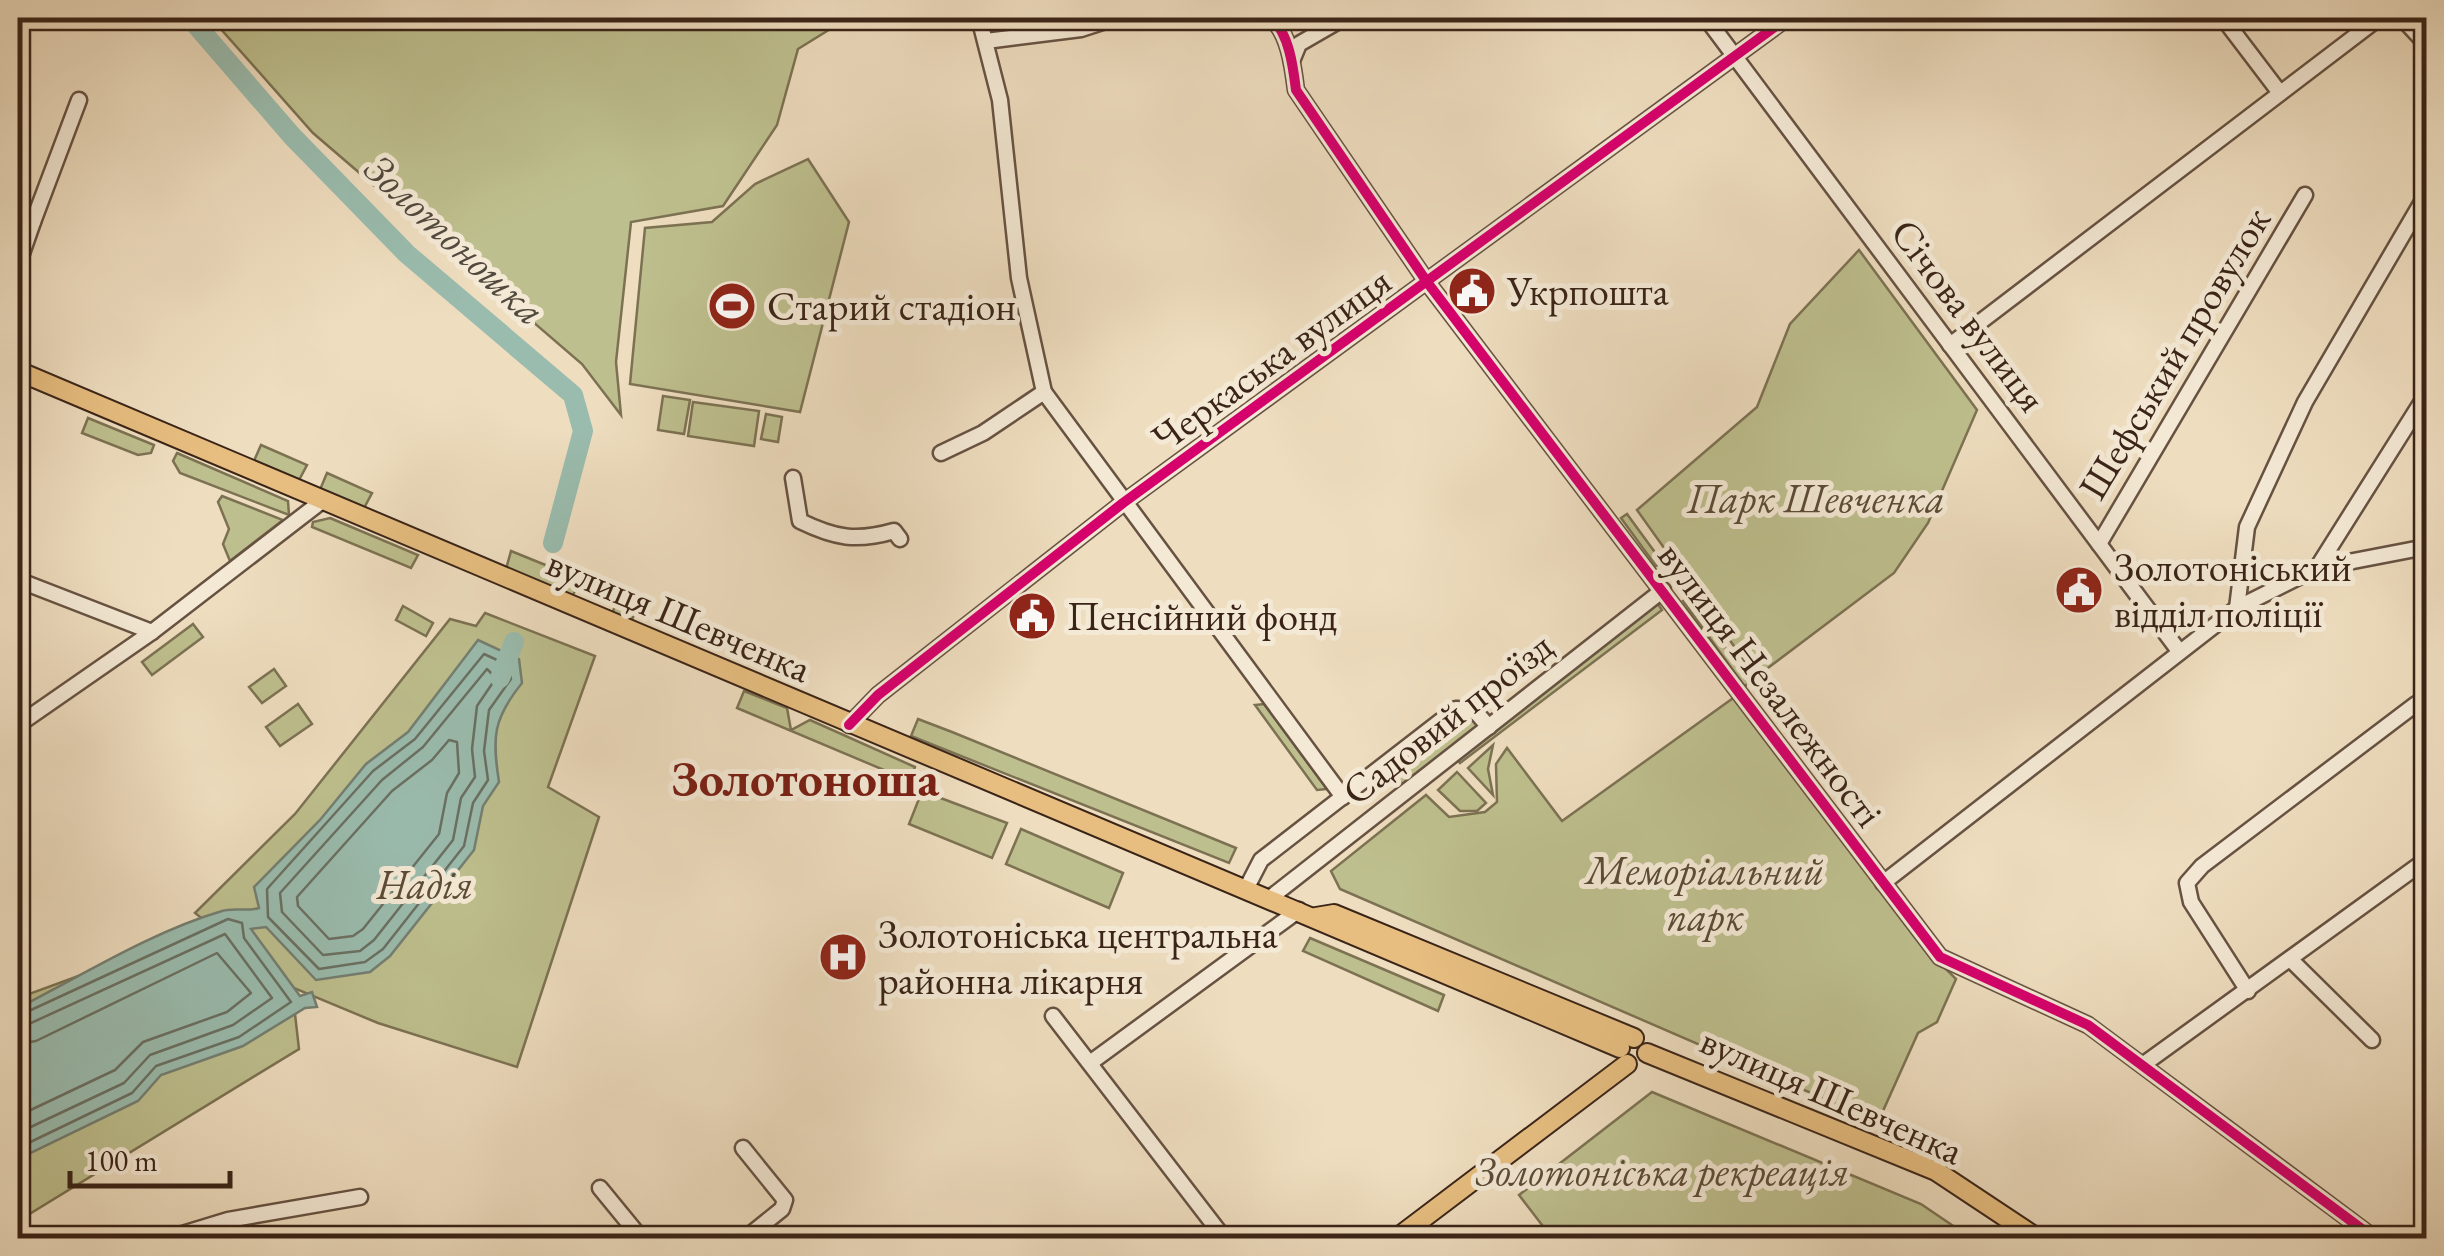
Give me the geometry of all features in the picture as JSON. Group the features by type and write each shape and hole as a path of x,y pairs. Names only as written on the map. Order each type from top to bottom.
{"main road":[{"name":"вулиця Шевченка","path":"18,372 1246,889 1307,913 1334,914 1627,1050 1640,1064 1647,1053 1936,1171 2037,1238"},
{"path":"1397,1238 1627,1050"}],"street":[{"path":"979,18 1000,100 1026,319 1044,392 1343,797"},
{"path":"986,40 1080,29 1115,18"},
{"name":"вулиця Незалежності","path":"1270,18 1278,24 1292,61 1296,90 1427,282 1940,957 2088,1025 2374,1238"},
{"path":"1292,61 1299,44 1344,18"},
{"name":"Січова вулиця","path":"1706,18 2179,651"},
{"name":"Черкаська вулиця","path":"850,725 878,695 1123,503 1787,18"},
{"path":"2223,18 2280,93"},
{"path":"1950,345 2379,18"},
{"path":"2402,18 2426,44"},
{"path":"18,265 79,100"},
{"path":"2237,608 2247,528 2255,510 2305,402 2426,195"},
{"name":"Шефський провулок","path":"2099,544 2305,196"},
{"path":"18,216 33,222"},
{"path":"940,452 983,433 1044,392"},
{"path":"2317,568 2426,395"},
{"path":"793,478 800,521 834,538 864,540 894,531 900,538"},
{"path":"18,726 152,632 322,500"},
{"path":"1883,883 2237,608 2317,568 2426,547"},
{"path":"18,580 152,632"},
{"name":"Садовий проїзд","path":"1270,898 1663,590"},
{"path":"2248,991 2191,902 2186,882 2416,704"},
{"path":"1246,889 1261,860 1456,709 1474,710 1488,727"},
{"path":"2144,1064 2426,860"},
{"path":"1090,1063 1307,913"},
{"path":"2291,960 2372,1040"},
{"path":"1054,1016 1224,1238"},
{"path":"743,1148 785,1200 782,1209 746,1238"},
{"path":"600,1188 641,1238"},
{"path":"169,1238 228,1220 360,1197"}],"green space":[{"path":"211,18 848,18 798,49 777,125 723,206 631,222 616,362 621,415 582,364 313,133"},
{"name":"Старий стадіон","path":"808,159 849,222 800,412 630,384 645,228 712,222 755,184"},
{"name":"Парк Шевченка","path":"1859,250 1977,410 1928,523 1894,573 1756,677 1637,510 1757,407 1790,324"},
{"path":"663,396 690,400 684,434 658,430"},
{"path":"693,402 759,411 754,446 688,436"},
{"path":"766,414 782,417 778,442 761,439"},
{"path":"88,418 154,445 151,453 138,455 82,433"},
{"path":"261,445 307,465 298,482 253,463"},
{"path":"177,453 288,501 289,515 180,473 173,461"},
{"path":"327,473 372,493 363,510 319,492"},
{"path":"222,496 283,520 230,561 223,544 229,529 218,502"},
{"path":"1627,514 1662,562 1656,566 1621,518"},
{"path":"330,518 418,555 411,568 312,527 313,522"},
{"path":"511,551 639,603 631,622 612,614 615,606 576,589 572,597 506,569"},
{"path":"1689,597 1749,680 1745,687 1683,601"},
{"path":"1658,604 1662,610 1460,763 1455,758"},
{"path":"403,606 433,623 426,636 396,620"},
{"name":"Надія","path":"485,613 595,656 548,787 599,817 517,1067 378,1023 284,984 195,913 295,814 450,619 476,626"},
{"path":"193,624 203,637 152,675 142,662"},
{"path":"274,669 286,686 262,703 249,687"},
{"path":"744,691 787,708 791,730 810,720 915,767 910,781 737,708"},
{"name":"Меморіальний парк","path":"1736,696 1918,941 1956,979 1937,1022 1918,1033 1878,1122 1340,889 1331,871 1426,795 1449,817 1485,812 1497,802 1496,764 1507,748 1562,821"},
{"path":"298,704 312,724 280,746 266,727"},
{"path":"1264,704 1327,789 1317,790 1255,705"},
{"path":"1469,713 1478,726 1402,784 1389,768 1456,716"},
{"path":"918,719 1236,848 1229,863 911,736"},
{"path":"1493,745 1488,769 1493,795 1468,768"},
{"path":"1457,772 1486,803 1477,811 1460,811 1438,790"},
{"path":"922,791 1007,823 992,858 909,824"},
{"path":"1021,829 1123,873 1109,908 1006,864"},
{"path":"1310,938 1444,995 1438,1011 1303,951"},
{"path":"149,950 274,986 295,1014 299,1049 18,1221 18,998"},
{"name":"Золотоніська рекреація","path":"1652,1092 1921,1204 1971,1238 1552,1238 1519,1195"}],"water":[{"path":"478,640 519,659 522,683 505,707 497,729 499,782 483,806 474,850 390,956 370,972 316,980 266,927 251,929 300,996 312,992 317,1007 305,1008 243,1046 161,1075 138,1101 20,1158 18,1169 18,1008 169,930 222,911 259,908 254,887 320,820 366,764 408,732"}],"waterway":[{"name":"Золотоношка","path":"190,18 292,136 407,254 573,395 583,431 553,543"},
{"name":"Золотоношка","path":"500,678 514,642"}],"railway":[{"path":"2046,28 2056,18"}],"cycle path":[{"path":"1271,18 1286,41 1296,90 1427,282 1940,957 2088,1025 2374,1238"},
{"path":"849,725 878,695 1123,503 1787,18"}],"place":[{"name":"Укрпошта","path":"1472,291"},
{"name":"Старий стадіон","path":"732,306"},
{"name":"Золотоніський відділ поліції","path":"2079,590"},
{"name":"Пенсійний фонд","path":"1032,616"},
{"name":"Золотоніська центральна районна лікарня","path":"843,957"}],"district":[{"name":"Золотоноша","path":"805,778"}]}
